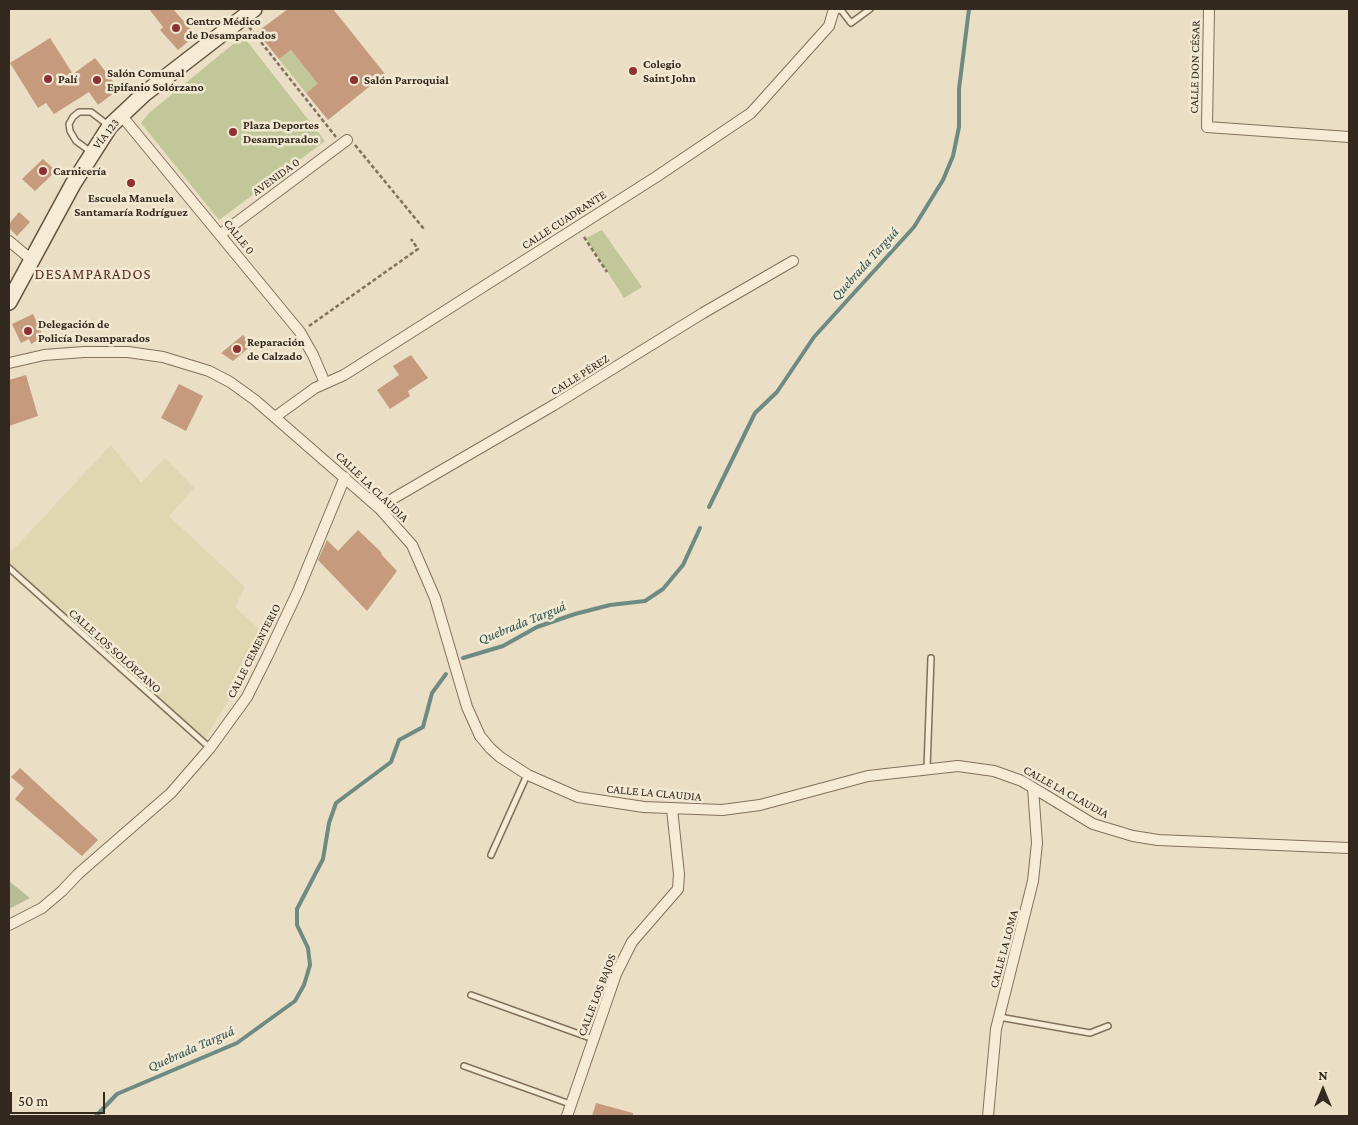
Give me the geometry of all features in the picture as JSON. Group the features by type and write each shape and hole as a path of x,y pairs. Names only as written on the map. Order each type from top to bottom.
{"main road":[{"name":"VÍA 123","path":"9,302 91,152 110,126 144,94 248,14"}],"street":[{"name":"CALLE DON CÉSAR","path":"1209,9 1207,126 1349,137"},
{"name":"CALLE CUADRANTE","path":"275,417 325,383 344,375 656,177 751,113 829,26 834,10"},
{"name":"CALLE 0","path":"121,115 300,332 313,355 325,383"},
{"name":"AVENIDA 0","path":"221,234 344,142"},
{"path":"9,241 33,261"},
{"name":"CALLE PÉREZ","path":"380,509 394,498 554,406 703,313 793,261"},
{"name":"CALLE LA CLAUDIA","path":"9,363 44,355 84,352 128,352 163,357 193,365 230,382 275,417 345,477 380,509 412,545 434,598 467,707 477,730 500,757 528,775 578,797 616,804 672,809 722,810 804,794 868,776 958,766 984,769 1022,781 1093,824 1133,836 1158,840 1349,848"},
{"name":"CALLE CEMENTERIO","path":"9,925 42,908 62,891 78,874 170,793 210,748 247,696 267,657 298,591 345,477"},
{"name":"CALLE LA LOMA","path":"988,1116 989,1086 1000,1017 1033,881 1037,843 1033,788"},
{"name":"CALLE LOS BAJOS","path":"567,1116 616,974 632,942 678,889 679,874 672,809"}],"lane":[{"path":"834,10 841,10 851,23 870,9"},
{"path":"91,152 76,141 70,131 69,124 72,117 79,112 91,112 110,126"},
{"name":"CALLE LOS SOLÓRZANO","path":"9,568 210,748"},
{"path":"927,768 931,658"},
{"path":"491,855 528,775"},
{"path":"471,995 593,1039"},
{"path":"1000,1017 1090,1033 1108,1026"},
{"path":"464,1066 570,1104"}],"path":[{"path":"248,14 344,142 354,144 424,229"},
{"path":"584,237 607,272"},
{"path":"300,332 418,249 411,239"}],"shaded area":[{"path":"111,445 141,483 165,458 194,488 169,516 245,587 235,607 267,636 205,739 9,562 9,554"}],"green space":[{"name":"Plaza Deportes Desamparados","path":"243,36 325,141 219,220 141,123 149,113"},
{"path":"360,43 321,97 313,88 306,93 279,59 291,50 314,79"},
{"path":"602,230 642,287 624,298 586,238"},
{"path":"9,881 30,898 9,909"}],"building":[{"name":"Centro Médico de Desamparados","path":"149,9 173,9 196,35 178,50 160,30 163,27"},
{"path":"288,9 333,9 385,74 328,120 306,93 318,84 291,50 279,59 257,32"},
{"name":"Palí","path":"50,38 73,74 95,58 119,89 98,105 89,92 54,114 46,103 38,108 10,63"},
{"name":"Carnicería","path":"43,159 56,171 35,191 22,179"},
{"path":"19,212 30,222 17,236 9,228 9,224"},
{"name":"Delegación de Policía Desamparados","path":"33,314 44,337 31,344 29,339 21,343 12,324"},
{"name":"Reparación de Calzado","path":"243,335 252,345 233,361 221,353"},
{"path":"411,355 428,378 408,391 410,396 390,409 377,390 399,375 393,366"},
{"path":"26,375 38,416 9,426 9,380"},
{"path":"179,384 203,396 186,431 161,418"},
{"path":"358,530 382,553 397,571 367,611 318,560 327,540 338,551"},
{"path":"20,768 98,840 82,856 15,799 24,788 11,777"},
{"path":"596,1103 633,1113 633,1116 592,1116"}],"waterway":[{"name":"Quebrada Targuá","path":"709,507 755,413 777,392 814,337 914,227 943,180 953,156 959,127 959,89 969,9"},
{"name":"Quebrada Targuá","path":"463,658 503,646 537,627 575,614 610,605 645,601 663,589 683,565 700,528"},
{"name":"Quebrada Targuá","path":"96,1116 117,1094 237,1043 295,1001 304,985 310,965 308,948 297,925 297,909 323,859 329,823 336,803 391,762 399,740 423,727 432,693 446,674"}],"place":[{"name":"Centro Médico de Desamparados","path":"176,28"},
{"name":"Colegio Saint John","path":"633,71"},
{"name":"Palí","path":"48,79"},
{"name":"Salón Comunal Epifanio Solórzano","path":"97,80"},
{"name":"Salón Parroquial","path":"354,80"},
{"name":"Plaza Deportes Desamparados","path":"233,132"},
{"name":"Carnicería","path":"43,171"},
{"name":"Escuela Manuela Santamaría Rodríguez","path":"131,183"},
{"name":"Delegación de Policía Desamparados","path":"28,331"},
{"name":"Reparación de Calzado","path":"237,349"}],"district":[{"name":"DESAMPARADOS","path":"93,274"}]}
